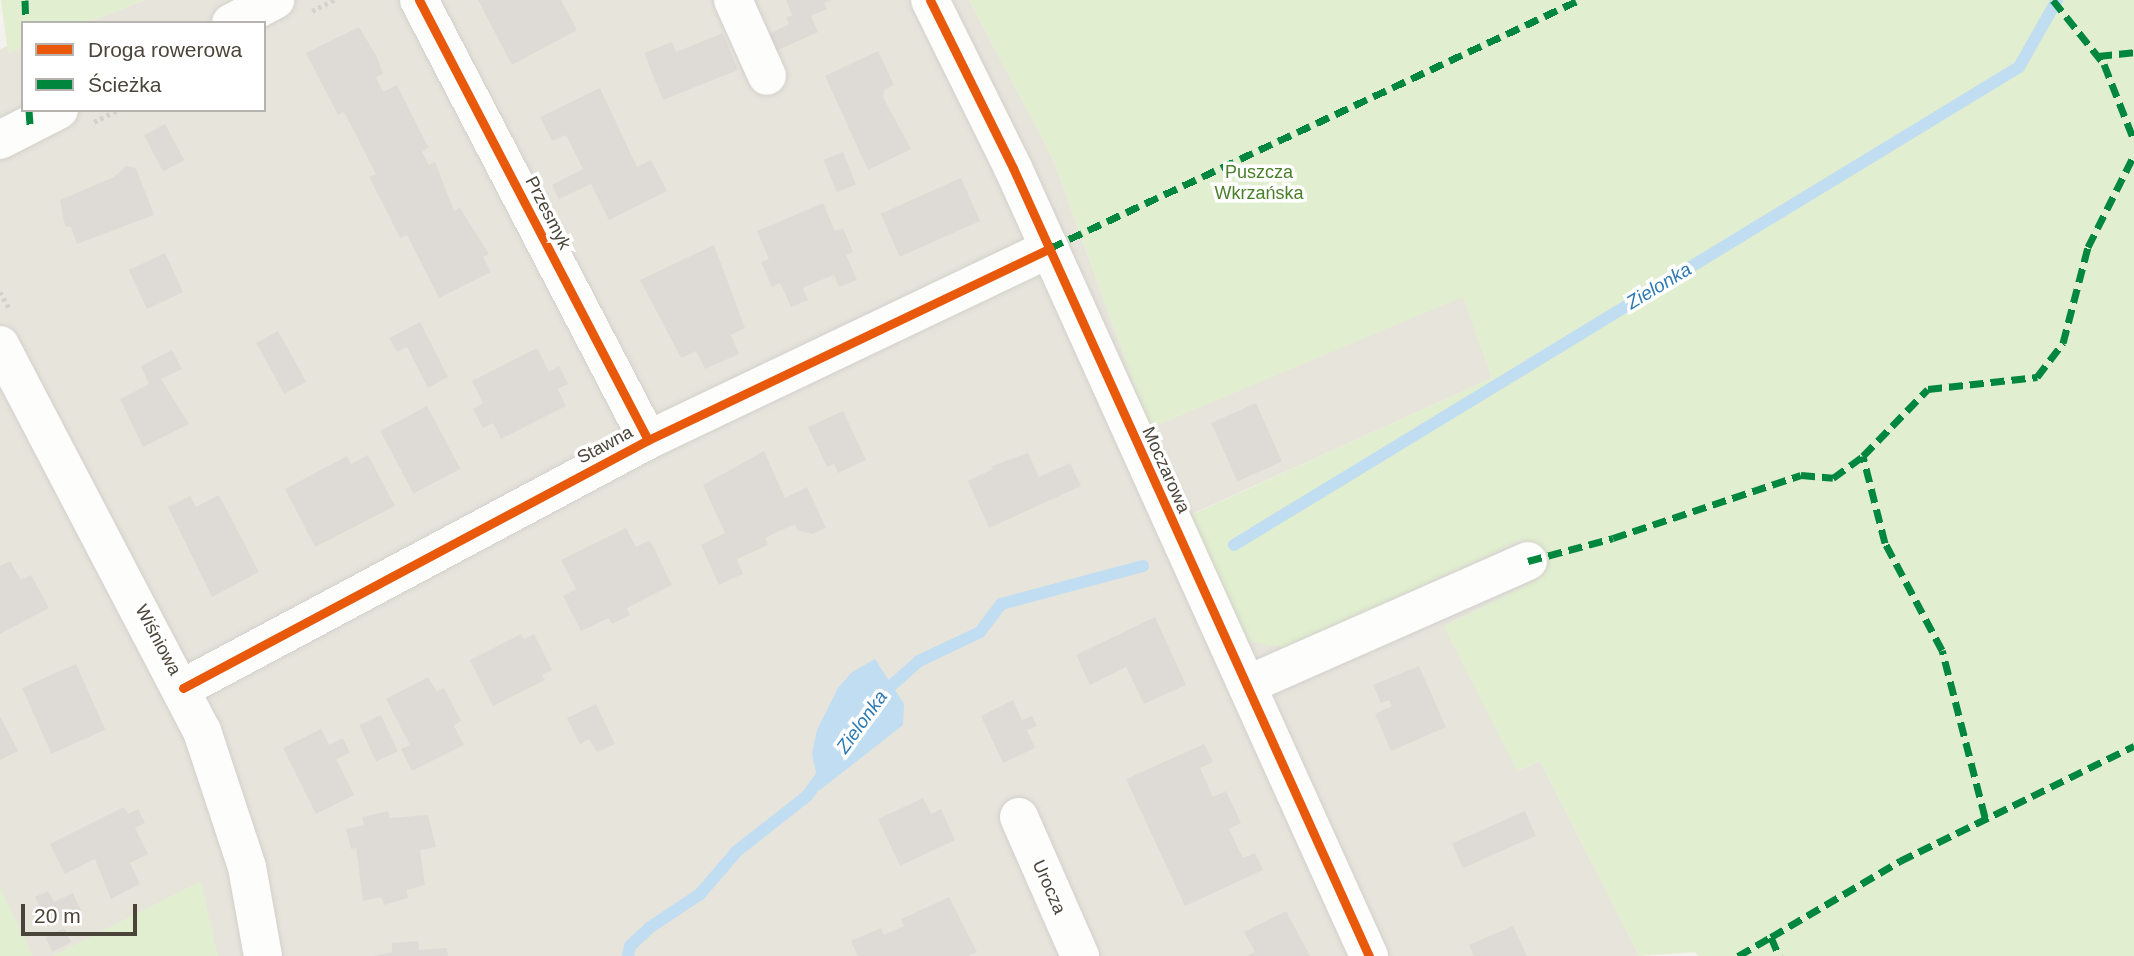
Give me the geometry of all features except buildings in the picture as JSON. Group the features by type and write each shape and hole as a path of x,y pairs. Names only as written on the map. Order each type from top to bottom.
{"street":[{"path":"235,21 275,0"},
{"name":"Przesmyk","path":"419,0 648,440"},
{"path":"733,0 767,76"},
{"name":"Moczarowa","path":"930,0 1050,248 1369,956"},
{"path":"0,140 55,112"},
{"name":"Stawna","path":"183,688 648,440 1050,248"},
{"name":"Wiśniowa","path":"0,345 183,688 237,832 263,956"},
{"path":"1247,685 1528,561"},
{"name":"Urocza","path":"1019,817 1080,956"}],"shaded area":[{"path":"145,0 969,0 1053,159 1150,428 1463,296 1492,378 1192,514 1287,648 1521,540 1540,579 1444,626 1518,771 1540,761 1639,956 0,956 0,49 8,46 8,52 21,48 21,112 266,112 266,21 91,21"}],"green space":[{"path":"1,0 145,0 91,21 21,21 21,48 8,53"},
{"name":"Puszcza Wkrzańska","path":"969,0 2134,0 2134,956 1698,956 1695,952 1639,956 1540,761 1517,771 1444,626 1539,579 1521,540 1287,648 1247,641 1191,515 1492,378 1463,297 1150,428 1053,159"},
{"path":"201,881 218,956 52,956"},
{"path":"0,887 33,956 0,956"}],"water":[{"path":"875,659 904,704 903,725 820,790 809,786 816,773 812,754 817,730 838,688 852,672"}],"waterway":[{"name":"Zielonka","path":"1234,545 2019,67 2057,0"},
{"name":"Zielonka","path":"883,693 919,661 980,632 1001,604 1143,566"},
{"name":"Zielonka","path":"628,956 630,946 649,928 700,894 737,851 807,796 822,775"}],"marked path":[{"path":"25,0 26,21"},
{"path":"1050,248 1579,0"},
{"path":"2053,0 2104,64 2134,140"},
{"path":"2098,56 2134,52"},
{"path":"29,112 30,125"},
{"path":"1985,817 1942,650 1885,543 1863,456 1928,389 2037,377 2063,343 2088,247 2134,155"},
{"path":"1528,561 1613,538 1801,475 1833,478 1863,456"},
{"path":"1771,937 1900,861 2134,746"},
{"path":"1738,956 1771,937 1779,956"}],"cycle path":[{"path":"419,0 648,440"},
{"path":"930,0 1013,168 1369,956"},
{"path":"183,688 648,440 1050,248"}]}
